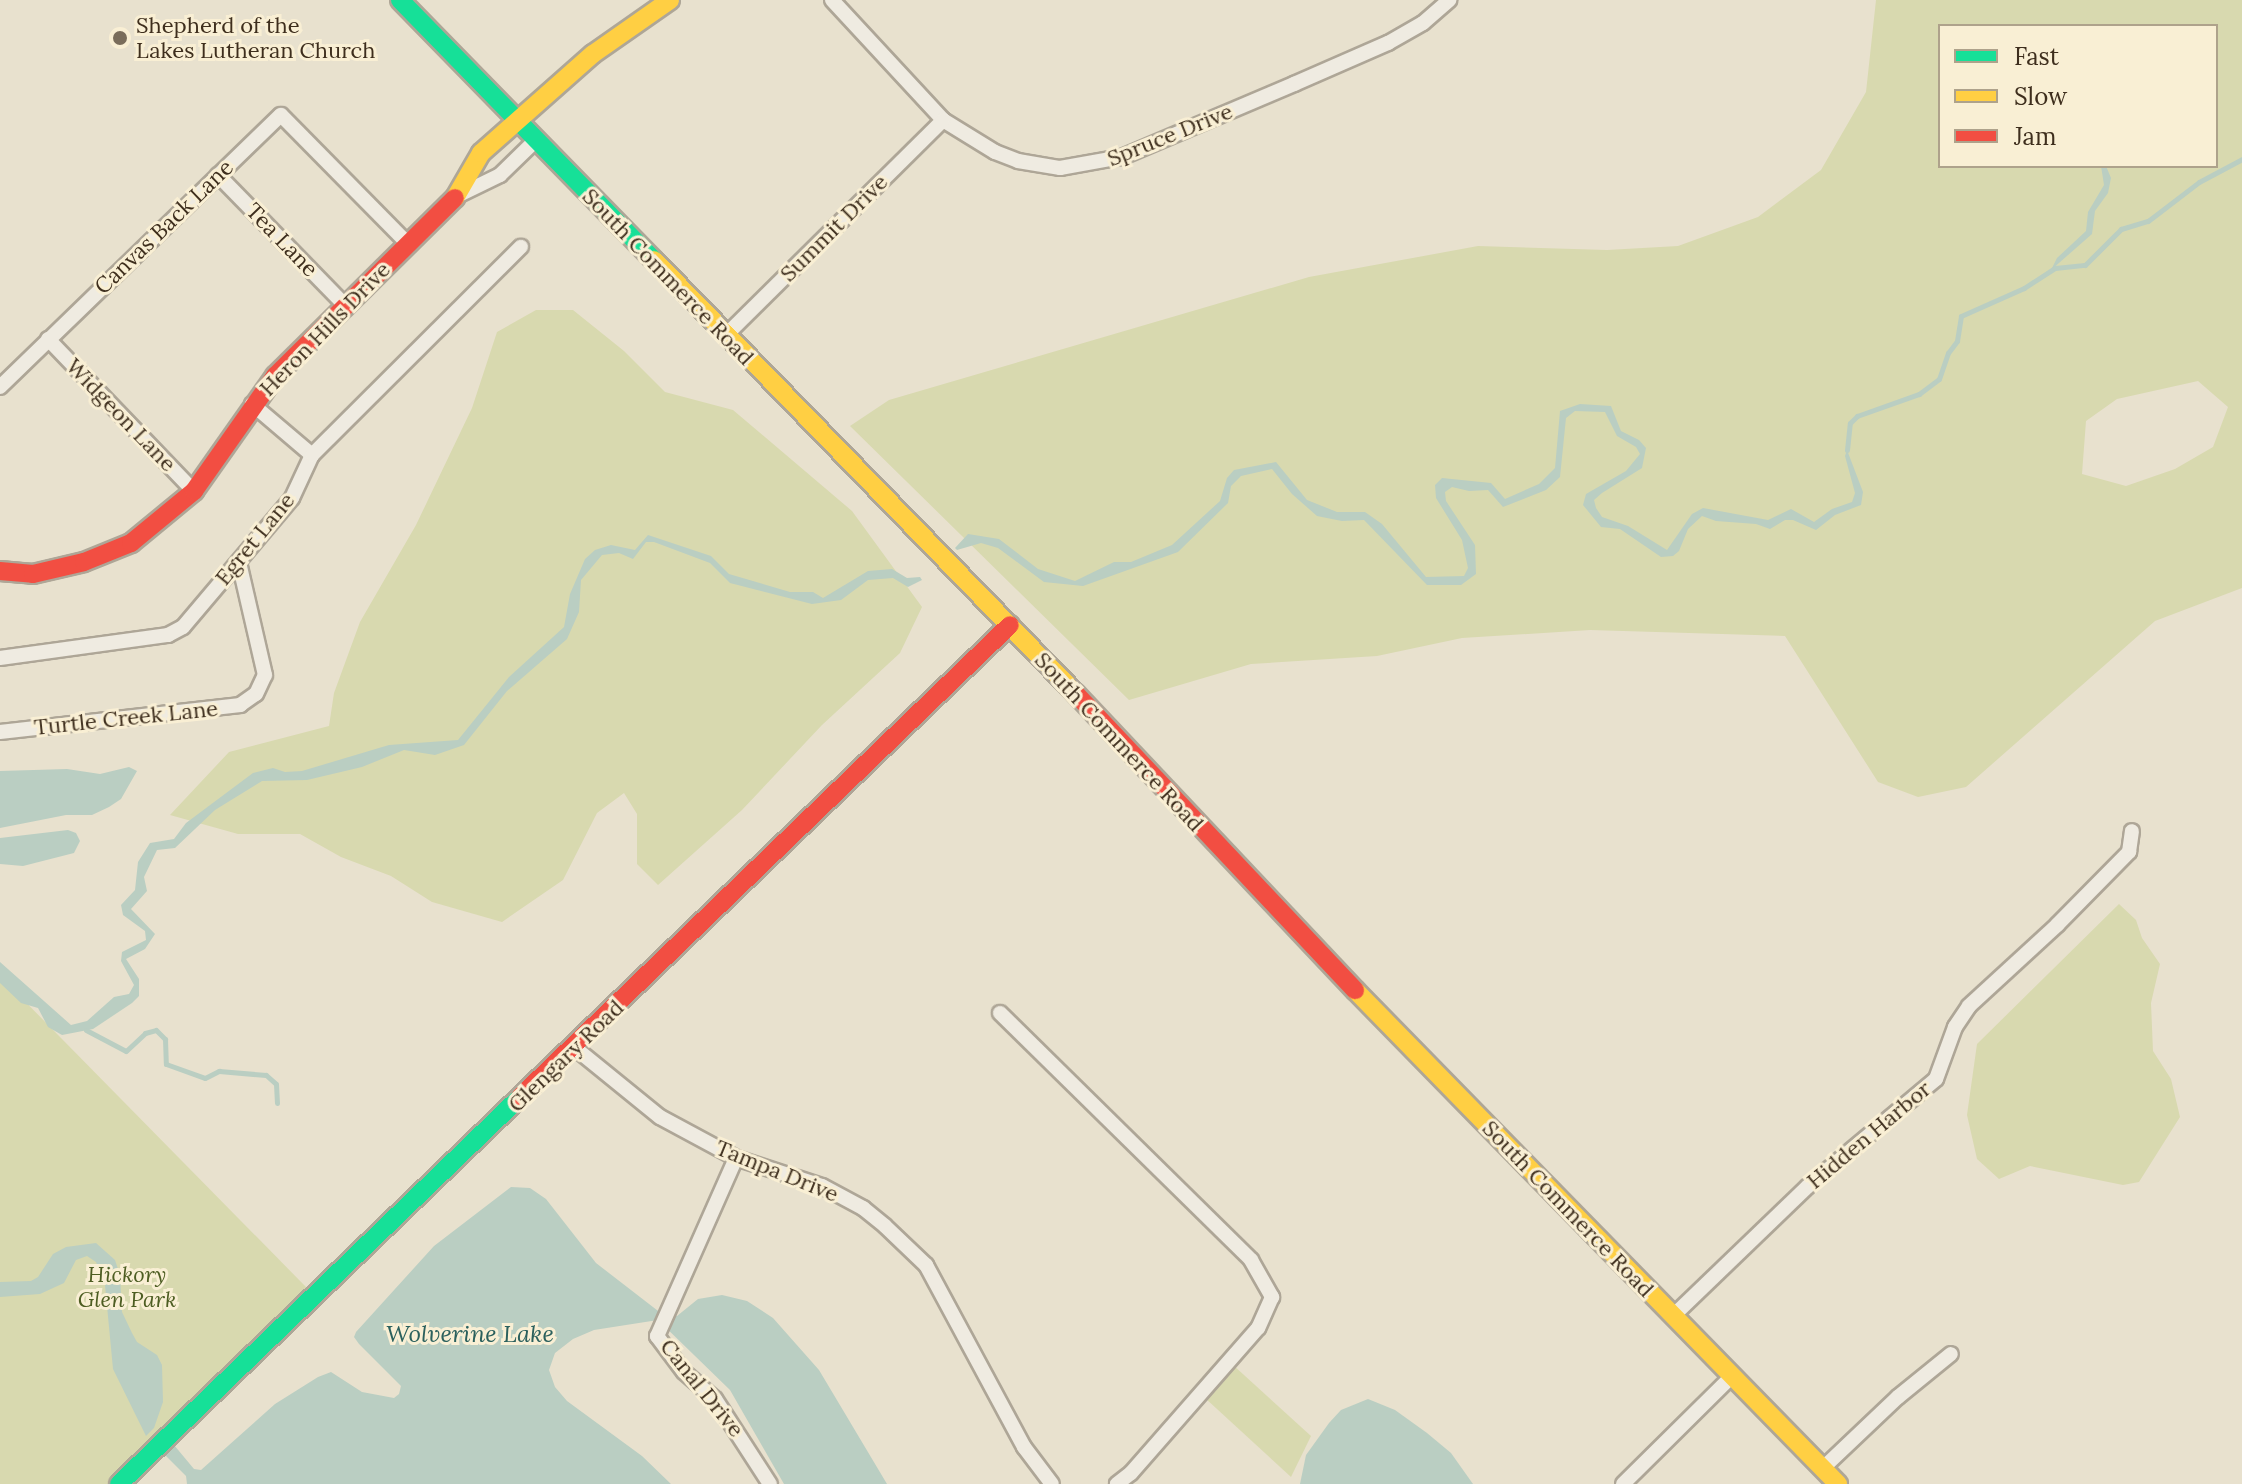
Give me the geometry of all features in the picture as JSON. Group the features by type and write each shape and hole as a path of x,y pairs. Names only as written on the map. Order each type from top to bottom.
{"street":[{"name":"South Commerce Road","path":"400,0 1122,741 1238,870 1838,1484"},
{"name":"Heron Hills Drive","path":"0,571 33,574 84,562 131,543 194,491 252,404 345,305 457,196 481,153 593,54 670,0"},
{"name":"Spruce Drive","path":"832,0 943,120 969,139 1018,161 1060,168 1105,162 1388,43 1423,23 1449,0"},
{"name":"Canvas Back Lane","path":"0,387 281,115 408,244"},
{"name":"Summit Drive","path":"725,336 943,120"},
{"name":"Heron Hills Drive","path":"457,196 500,175 536,140"},
{"name":"Tea Lane","path":"218,175 345,305"},
{"name":"Egret Lane","path":"0,658 168,635 183,627 292,498 312,455 521,247"},
{"name":"Widgeon Lane","path":"48,339 194,491"},
{"path":"252,404 312,455"},
{"name":"Turtle Creek Lane","path":"0,732 240,705 256,694 265,675 239,562"},
{"name":"Glengary Road","path":"119,1484 575,1048 1010,625"},
{"name":"Hidden Harbor","path":"1673,1316 1807,1187 1936,1079 1955,1027 1969,1006 2057,925 2129,852 2132,831"},
{"path":"1000,1013 1251,1260 1272,1297 1258,1328 1117,1484"},
{"name":"Tampa Drive","path":"575,1048 660,1117 736,1158 822,1186 863,1208 926,1265 1024,1447 1052,1484"},
{"name":"Canal Drive","path":"736,1158 657,1336 670,1356 722,1407 770,1484"},
{"path":"1822,1469 1898,1397 1951,1354"},
{"path":"1623,1484 1732,1376"}],"green space":[{"path":"1876,0 2242,0 2242,588 2155,621 1966,787 1918,797 1878,782 1785,636 1590,630 1462,638 1377,656 1251,664 1129,700 850,426 889,400 1309,277 1478,246 1607,250 1678,246 1758,217 1821,170 1866,92","holes":["2198,381 2228,407 2213,447 2175,469 2126,486 2082,474 2086,421 2117,399"]},
{"path":"536,310 573,310 624,351 665,392 733,410 852,511 922,607 900,653 822,725 742,810 658,885 637,864 637,814 624,793 597,813 563,880 502,922 432,902 391,876 341,857 300,834 238,834 170,815 229,752 329,726 334,693 360,622 416,525 472,408 497,332"},
{"path":"2119,904 2136,920 2142,938 2160,964 2151,1003 2153,1051 2171,1079 2180,1117 2139,1182 2123,1185 2030,1166 1999,1179 1977,1159 1967,1115 1977,1044"},
{"name":"Hickory Glen Park","path":"0,976 308,1289 108,1484 0,1484"},
{"path":"1233,1365 1311,1436 1291,1477 1205,1398"}],"water":[{"path":"2101,168 2107,168 2111,178 2108,193 2095,211 2092,234 2051,270 2057,258 2086,231 2088,212 2104,185"},
{"path":"1580,404 1611,406 1621,431 1639,440 1646,448 1642,468 1602,493 1594,500 1596,508 1602,517 1628,526 1667,550 1692,514 1703,508 1768,520 1791,509 1814,522 1832,509 1852,502 1855,493 1845,456 1847,450 1863,492 1861,505 1835,515 1816,530 1793,520 1785,520 1770,529 1702,516 1688,529 1679,551 1673,556 1661,557 1620,529 1601,527 1583,505 1586,494 1626,471 1640,454 1636,447 1617,436 1605,412 1575,411 1566,418 1560,477 1546,490 1503,507 1488,490 1469,491 1452,487 1445,492 1446,501 1475,545 1476,574 1461,585 1427,585 1364,520 1342,521 1317,516 1292,494 1272,469 1241,476 1231,486 1228,503 1178,552 1083,586 1044,582 998,548 981,543 955,548 968,534 999,539 1038,569 1075,581 1114,562 1131,562 1172,545 1220,501 1227,478 1234,470 1276,462 1307,500 1337,512 1365,512 1382,524 1426,577 1464,576 1468,568 1462,540 1436,498 1435,485 1442,478 1491,483 1505,499 1539,484 1555,468 1560,411"},
{"path":"648,535 711,556 729,574 790,592 813,592 823,598 868,571 892,569 907,578 920,577 922,580 908,587 893,578 868,580 841,600 812,604 730,583 710,563 654,542 646,542 633,559 619,553 602,555 581,580 579,612 567,639 507,691 464,745 435,755 404,750 362,767 307,780 262,781 215,810 175,848 157,850 144,877 147,891 131,909 155,934 145,949 126,959 139,979 139,996 132,1003 93,1029 62,1035 48,1027 38,1008 21,1003 0,983 0,962 71,1025 87,1021 114,997 129,994 134,985 121,961 122,952 146,940 145,931 123,915 121,905 135,890 138,862 150,843 174,839 186,823 253,773 273,768 285,772 302,771 389,745 458,740 509,677 564,627 570,594 585,559 595,550 611,545 635,550"},
{"path":"129,767 137,771 121,799 109,807 92,815 66,815 0,828 0,771 67,769 100,774"},
{"path":"68,830 76,833 80,841 74,853 23,866 0,864 0,838"},
{"name":"Wolverine Lake","path":"511,1187 530,1188 546,1199 596,1263 662,1314 677,1316 698,1299 722,1295 747,1301 773,1318 819,1370 887,1484 784,1484 730,1390 658,1320 594,1330 573,1339 555,1353 549,1370 555,1387 567,1401 642,1456 671,1484 187,1484 186,1476 164,1454 174,1445 194,1469 201,1470 275,1404 318,1377 331,1372 362,1392 394,1398 399,1394 401,1386 359,1344 354,1337 356,1332 434,1246"},
{"path":"96,1243 115,1260 120,1275 122,1312 132,1333 137,1342 157,1355 162,1365 163,1402 154,1428 146,1436 113,1369 105,1285 96,1262 87,1256 76,1260 64,1283 40,1294 0,1297 0,1282 31,1281 38,1277 53,1254 66,1247"},
{"path":"1368,1399 1395,1410 1427,1433 1451,1453 1473,1484 1300,1484 1306,1455 1329,1423 1341,1410"}],"waterway":[{"path":"1847,450 1850,423 1857,416 1919,394 1939,379 1948,353 1957,341 1961,316 2024,288 2055,268 2085,265 2121,229 2148,221 2199,182 2242,159"},
{"path":"86,1030 126,1051 145,1033 156,1030 165,1039 166,1064 205,1078 219,1071 266,1075 276,1084 277,1103"}],"traffic: fast":[{"path":"400,0 654,260"},
{"path":"119,1484 520,1097"}],"traffic: slow":[{"path":"455,198 481,153 593,54 670,0"},
{"path":"654,260 1076,694"},
{"path":"1355,990 1838,1484"}],"traffic: jam":[{"path":"0,571 33,574 84,562 131,543 194,491 275,376 455,198"},
{"path":"520,1097 1010,625"},
{"path":"1076,694 1355,990"}],"place":[{"name":"Shepherd of the Lakes Lutheran Church","path":"120,38"}]}
